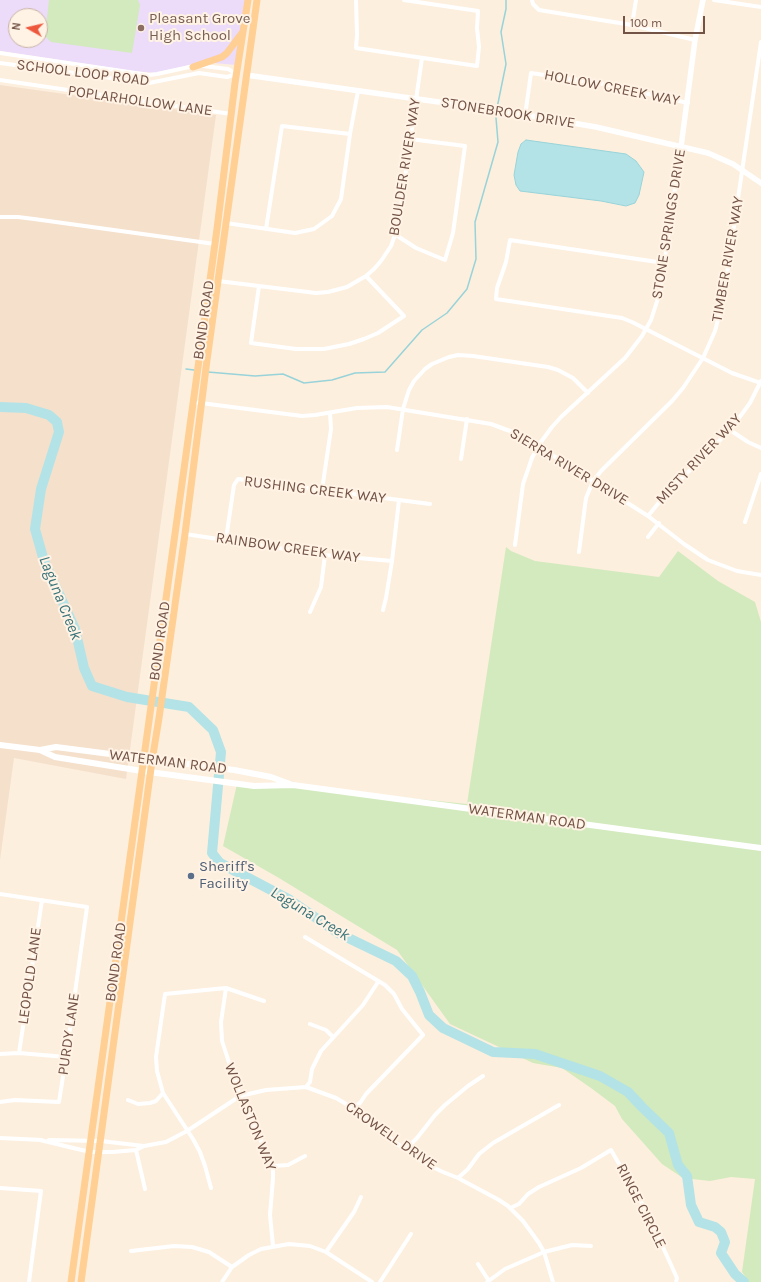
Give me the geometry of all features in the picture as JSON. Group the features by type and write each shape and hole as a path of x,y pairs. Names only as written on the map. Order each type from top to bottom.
{"main road":[{"name":"BOND ROAD","path":"71,1282 92,1141 149,715 196,385 248,0"},
{"name":"BOND ROAD","path":"81,1282 150,772 185,534 207,360 257,0"},
{"path":"193,67 224,55 243,31"},
{"path":"237,74 246,75"},
{"path":"217,229 220,235 215,275 218,281"},
{"path":"184,469 186,483 180,526 185,534"},
{"name":"WATERMAN ROAD","path":"0,745 40,750 56,747 234,770 271,777 294,786"},
{"name":"WATERMAN ROAD","path":"40,750 55,757 142,771 233,783 268,786 294,786 761,848"}],"street":[{"path":"356,0 356,48 477,66 480,47 477,28 478,11 404,0"},
{"path":"532,0 532,4 539,10 632,25 695,40"},
{"path":"632,25 636,0"},
{"name":"STONE SPRINGS DRIVE","path":"515,546 523,484 538,446 552,427 626,358 646,329 656,308 660,292 688,103 695,40 703,0"},
{"path":"714,0 761,7"},
{"name":"TIMBER RIVER WAY","path":"579,552 586,498 593,481 687,384 703,358 715,331 723,301 761,42"},
{"name":"SCHOOL LOOP ROAD","path":"0,53 149,75 207,66 228,69 237,74"},
{"path":"223,68 224,55"},
{"name":"BOULDER RIVER WAY","path":"218,281 307,293 322,293 347,287 366,276 374,269 384,257 396,235 422,58"},
{"name":"SCHOOL LOOP ROAD","path":"0,63 149,83 199,73 227,77 237,74"},
{"name":"HOLLOW CREEK WAY","path":"525,116 531,73 604,84 688,103"},
{"name":"STONEBROOK DRIVE","path":"246,75 491,109 596,127 721,158 743,169 761,182"},
{"name":"POPLARHOLLOW LANE","path":"0,80 232,114"},
{"path":"226,223 295,233 314,228 332,216 341,199 350,134 358,91"},
{"path":"266,229 282,126 350,134"},
{"path":"396,235 416,248 445,260 452,233 465,146 410,139"},
{"path":"0,217 26,218 215,244"},
{"path":"664,263 510,240 496,299 612,316 632,322 737,375 761,382"},
{"path":"259,286 251,343 296,349 324,349 349,344 364,339 378,333 404,316 366,276"},
{"path":"397,450 403,409 409,390 419,374 432,364 441,360 458,355 548,367 569,376 588,393"},
{"name":"MISTY RIVER WAY","path":"648,516 665,495 730,430 750,402 761,382"},
{"name":"SIERRA RIVER DRIVE","path":"193,402 291,415 315,415 372,407 403,409 467,419 505,428 538,446 659,523 684,544 708,560 737,571 761,575"},
{"path":"322,490 331,429 330,413"},
{"path":"461,459 467,419"},
{"path":"730,430 748,442 761,448"},
{"path":"745,522 761,474"},
{"name":"RUSHING CREEK WAY","path":"226,539 234,485 238,479 430,504"},
{"path":"383,610 392,561 399,500"},
{"path":"648,537 659,523"},
{"name":"RAINBOW CREEK WAY","path":"185,534 325,555 392,561"},
{"path":"310,612 321,586 325,555"},
{"path":"0,894 42,900"},
{"name":"PURDY LANE","path":"0,1102 15,1100 58,1102 66,1057 87,907 42,900"},
{"name":"LEOPOLD LANE","path":"19,1053 42,900"},
{"path":"305,937 385,985 394,994 402,1009 423,1035 366,1094 360,1103 353,1108"},
{"path":"306,1087 310,1082 312,1069 317,1057 325,1046 363,1005 378,982"},
{"path":"210,1188 200,1152 163,1093 157,1071 156,1057 165,994 226,988 264,1001"},
{"name":"WOLLASTON WAY","path":"226,988 221,1022 222,1041 240,1096 273,1166 274,1178 270,1215 273,1246"},
{"path":"310,1024 326,1030 333,1037"},
{"path":"0,1054 19,1053 66,1057"},
{"path":"405,1150 445,1105 483,1076"},
{"name":"CROWELL DRIVE","path":"40,1140 90,1152 136,1150 144,1146 166,1142 187,1131 240,1096 266,1090 306,1087 336,1098 353,1108 405,1150 433,1167 458,1178 499,1200 510,1208 532,1231 544,1252 553,1282"},
{"path":"128,1100 138,1104 150,1104 156,1101 163,1093"},
{"path":"458,1178 468,1169 479,1154 493,1143 559,1105"},
{"path":"0,1138 40,1140"},
{"name":"CROWELL DRIVE","path":"40,1140 101,1141 144,1146"},
{"path":"136,1150 145,1188"},
{"name":"RINGE CIRCLE","path":"510,1208 519,1204 528,1194 539,1187 581,1168 611,1150 647,1212 677,1278 676,1282"},
{"path":"273,1166 288,1166 305,1156"},
{"path":"0,1188 41,1191 29,1282"},
{"path":"326,1252 354,1212 361,1197"},
{"path":"380,1282 411,1234"},
{"path":"222,1282 232,1267 255,1252 273,1246 289,1244 303,1245 326,1252 372,1282"},
{"path":"478,1264 488,1281 505,1269 544,1252 572,1245 592,1246"},
{"path":"131,1251 181,1246 192,1247 214,1254 232,1267"}],"shaded area":[{"name":"Pleasant Grove High School","path":"0,0 246,0 237,65 202,62 157,73 133,71 0,51"},
{"path":"0,85 216,115 126,779 14,758 0,860"}],"green space":[{"path":"49,0 138,0 140,5 132,53 51,42 48,39"},
{"path":"506,547 511,551 535,561 659,577 678,551 718,581 755,602 761,622 761,1282 749,1282 742,1272 755,1179 731,1177 710,1181 683,1178 662,1164 622,1119 615,1106 591,1088 562,1068 533,1063 450,1024 397,950 279,878 223,846 237,784 314,788 467,804"}],"water":[{"path":"526,140 626,154 636,161 644,172 639,195 635,203 626,206 601,201 520,191 516,185 514,175 518,152 521,144"}],"waterway":[{"path":"497,108 506,64 501,32 506,9 506,0"},
{"path":"208,372 255,376 283,374 304,383 332,380 355,373 385,372 422,330 447,313 467,289 476,259 475,222 498,142 497,112"},
{"path":"186,369 194,370"},
{"name":"Laguna Creek","path":"0,407 26,408 49,415 57,422 59,432 41,489 35,529 44,561 75,629 84,668 92,686 127,697 189,707 213,730 221,752 212,853 220,863 290,900 338,933 396,961 412,976 429,1015 443,1028 493,1052 535,1054 600,1076 628,1092 669,1133 678,1165 687,1176 691,1205 699,1222 715,1227 721,1232 725,1242 721,1253 735,1274 744,1282"}],"place":[{"name":"Pleasant Grove High School","path":"141,28"},
{"name":"Sheriff's Facility","path":"191,876"}]}
